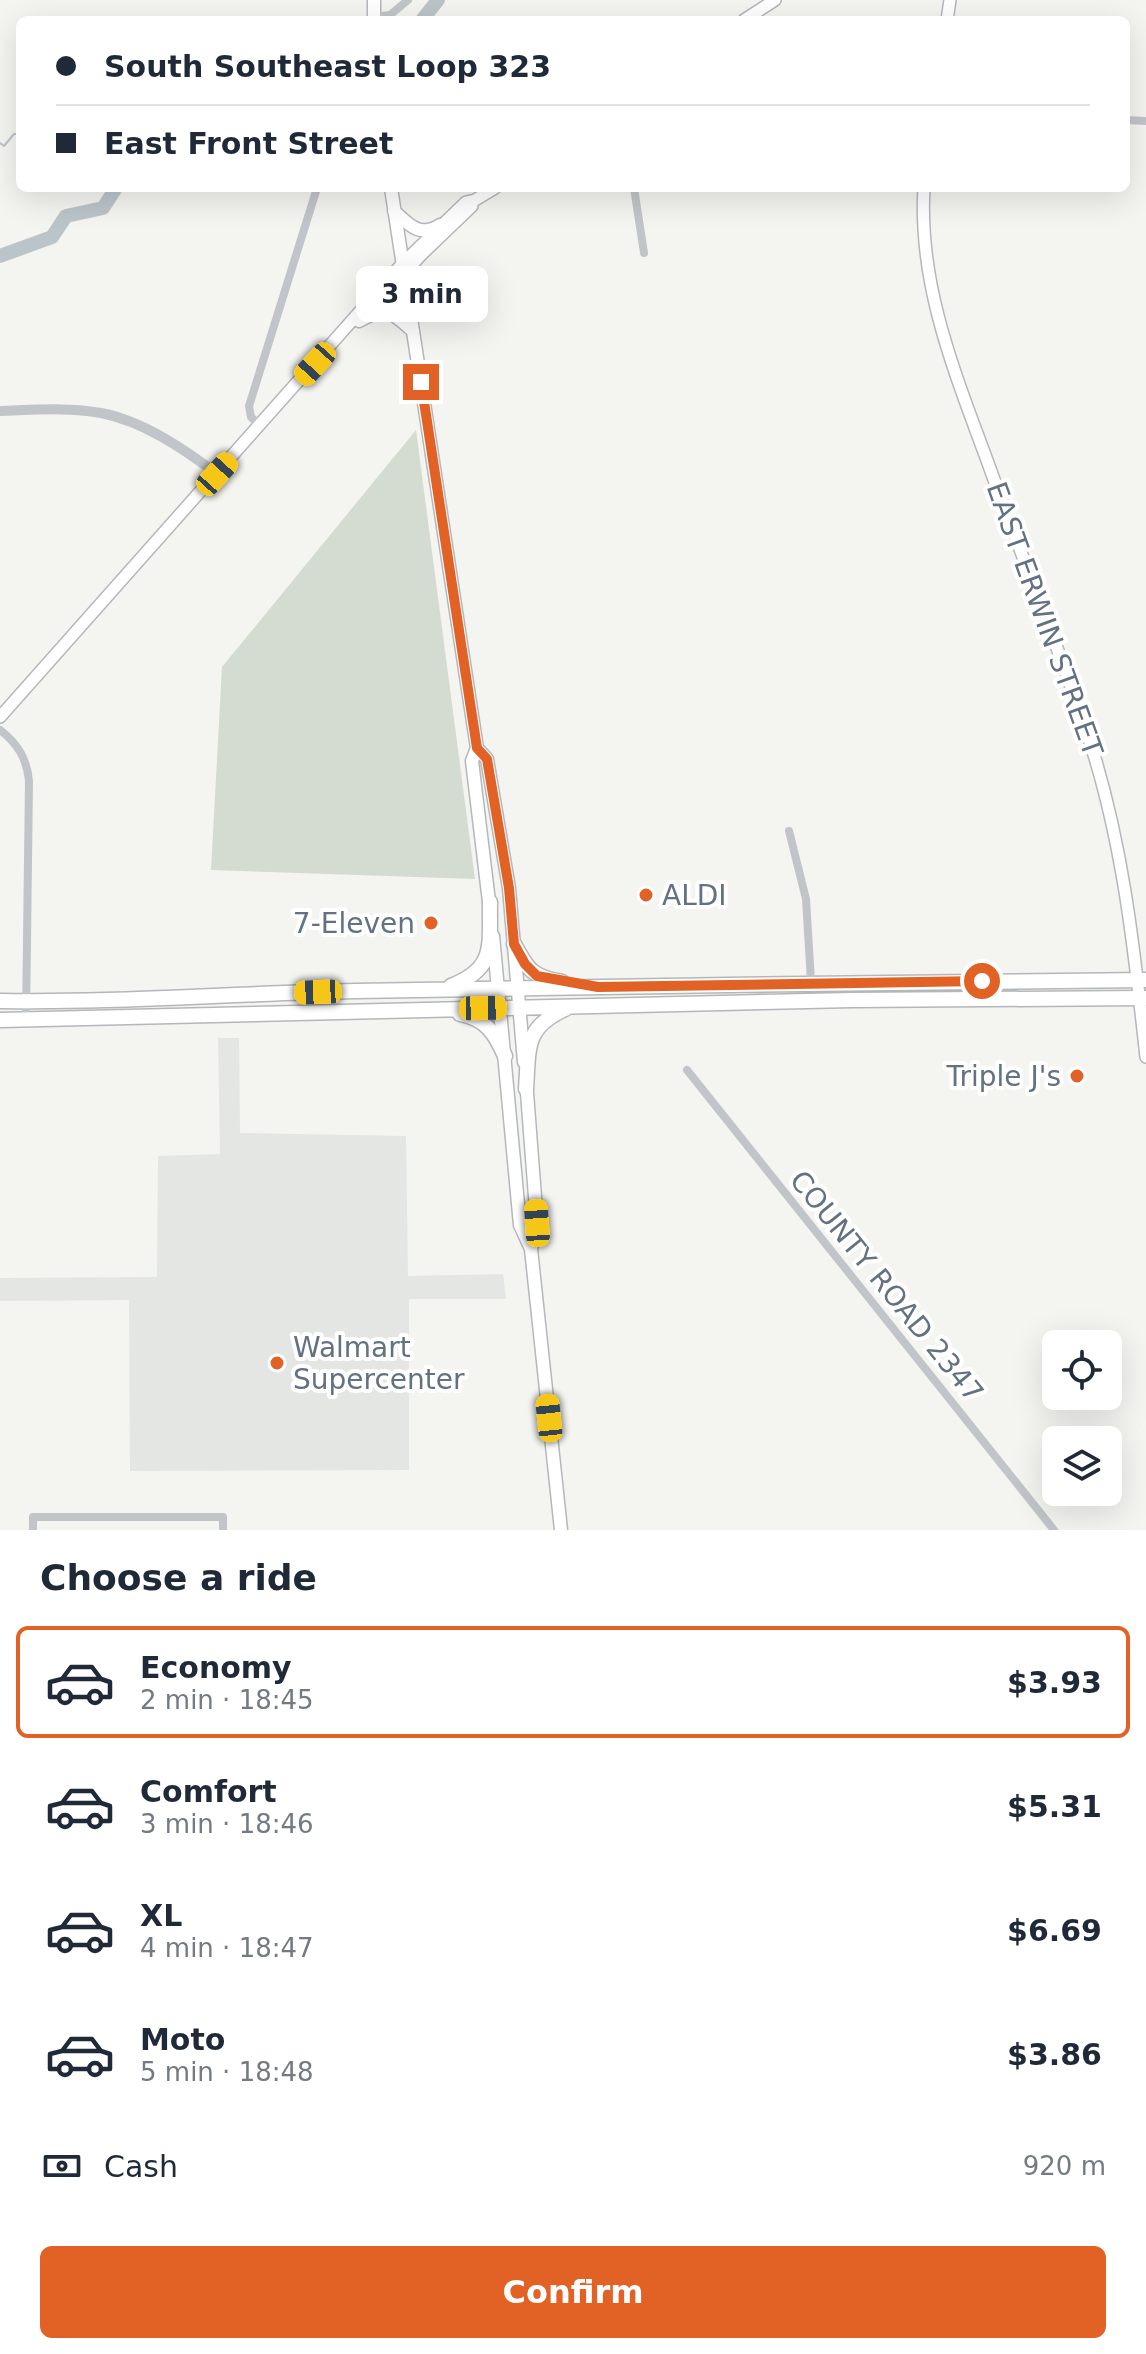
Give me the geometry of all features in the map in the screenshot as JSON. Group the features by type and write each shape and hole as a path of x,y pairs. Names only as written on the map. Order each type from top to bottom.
{"highway":[{"path":"444,989 473,977 486,962 490,902"},
{"path":"514,944 525,964 537,976 598,987"},
{"path":"0,1001 811,982 1142,980"},
{"path":"230,995 230,1014"},
{"path":"0,1020 852,1000 1143,998"},
{"path":"526,1089 528,1049 534,1031 551,1016 570,1007"},
{"path":"436,1009 472,1016 483,1022 493,1031 505,1056"}],"main road":[{"path":"750,16 775,0"},
{"path":"392,192 477,748 472,761 501,1008 520,1225 531,1249 561,1530"},
{"path":"333,343 342,339 359,321 440,225 466,202 488,192"},
{"name":"EAST ERWIN STREET","path":"924,192 926,254 939,323 1100,773 1113,822 1142,980 1146,1057"},
{"path":"0,717 338,335 471,208 475,200"},
{"path":"394,211 418,231 430,231 440,225"},
{"path":"359,321 384,310 413,331"},
{"path":"477,748 487,759 507,877 537,1223 531,1249"}],"street":[{"path":"385,16 408,0"},
{"path":"260,426 251,417 249,406 316,192"},
{"path":"635,192 644,253"},
{"path":"0,411 81,411 115,417 182,448 217,474"},
{"path":"0,730 19,748 27,763 29,781 26,1020"},
{"path":"789,831 806,899 811,982"},
{"name":"COUNTY ROAD 2347","path":"687,1070 1054,1530"},
{"path":"33,1530 33,1517 223,1517 223,1530"},
{"path":"127,1517 127,1530"}],"shaded area":[{"path":"416,430 475,879 211,870 222,667"},
{"path":"218,1038 239,1038 240,1133 406,1136 408,1276 503,1274 506,1299 409,1299 409,1470 130,1471 129,1300 0,1301 0,1278 157,1277 158,1156 220,1154"}],"waterway":[{"path":"425,16 438,0"},
{"path":"0,143 4,146 16,134"},
{"path":"0,256 52,237 66,216 103,208 113,192"}],"place":[{"name":"ALDI","path":"646,895"},
{"name":"7-Eleven","path":"431,923"},
{"name":"Triple J's","path":"1077,1076"},
{"name":"Walmart Supercenter","path":"277,1363"}],"route":[{"path":"421,382 477,748 487,759 509,888 514,944 529,969 546,979 598,987 982,981"}]}
